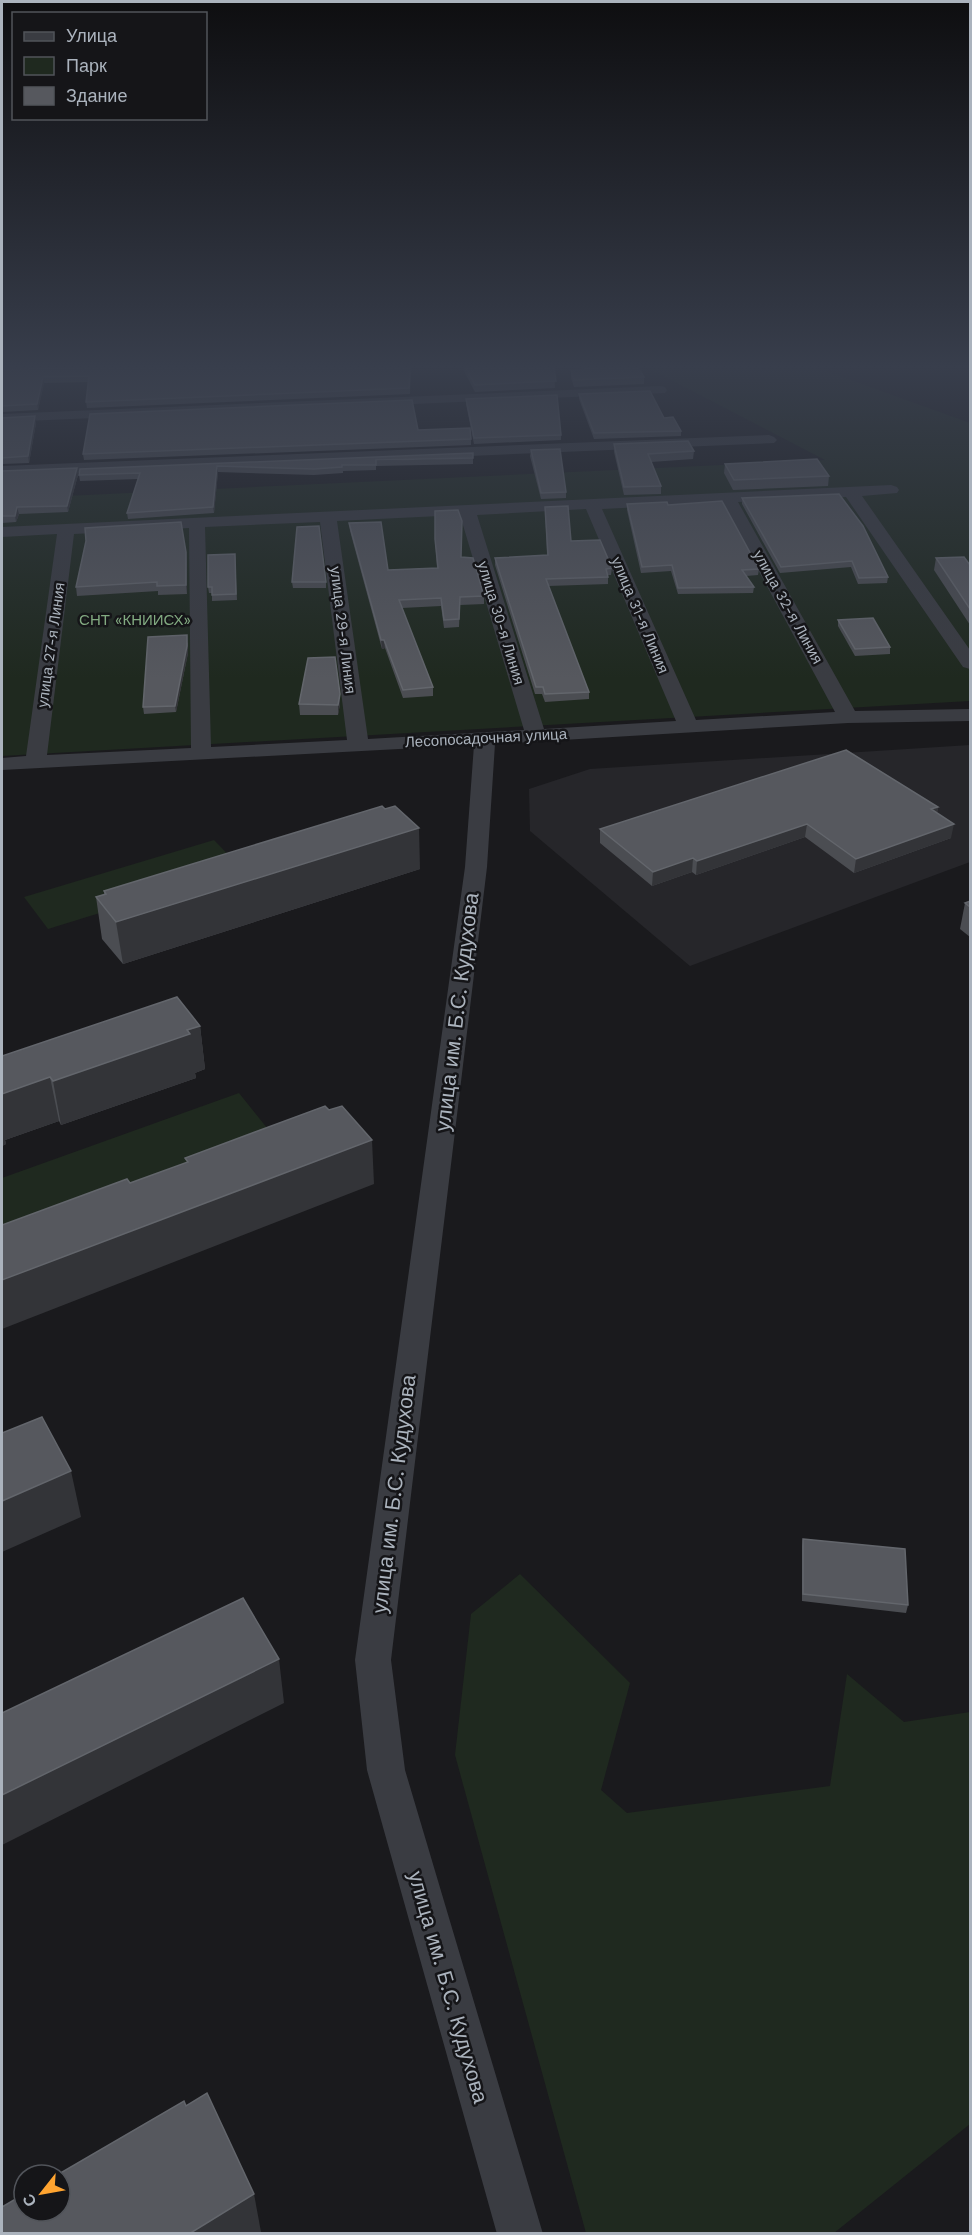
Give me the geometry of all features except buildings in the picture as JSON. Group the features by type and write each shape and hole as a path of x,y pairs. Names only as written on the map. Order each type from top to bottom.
{"street":[{"path":"2,532 891,490"},
{"path":"851,492 970,663"},
{"name":"улица 32-я Линия","path":"728,498 848,717"},
{"name":"улица 31-я Линия","path":"592,504 688,726"},
{"name":"улица 30-я Линия","path":"467,510 536,736"},
{"name":"улица 29-я Линия","path":"328,517 358,744"},
{"path":"197,523 201,753"},
{"name":"улица 27-я Линия","path":"36,762 66,529"},
{"name":"Лесопосадочная улица","path":"2,764 848,717 970,715"},
{"name":"улица им. Б.С. Кудухова","path":"485,738 476,867 373,1660 386,1770 520,2234"}],"shaded area":[{"path":"970,745 970,862 690,966 530,831 529,789 590,769"}],"green space":[{"name":"СНТ «КНИИСХ»","path":"587,471 970,471 970,701 2,756 2,499"},
{"path":"214,840 242,869 48,929 24,897"},
{"path":"239,1093 276,1139 2,1241 2,1178"},
{"path":"520,1574 630,1683 601,1790 627,1813 830,1786 847,1674 904,1722 970,1712 970,2124 834,2233 586,2233 455,1755 471,1614"}]}
